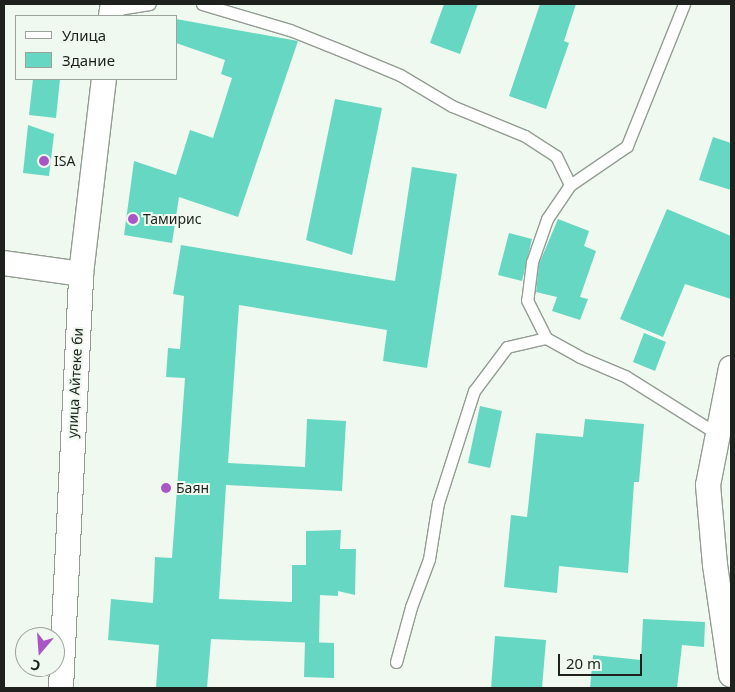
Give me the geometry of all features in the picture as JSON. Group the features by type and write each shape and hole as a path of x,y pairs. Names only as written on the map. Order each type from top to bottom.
{"street":[{"name":"улица Айтеке би","path":"61,688 81,274 104,80"},
{"path":"4,263 81,274"},
{"path":"731,368 716,433 708,485 715,565 731,675"}],"lane":[{"path":"112,10 150,4"},
{"path":"202,4 290,30 345,52 400,76 452,106 525,136 556,156 570,185"},
{"path":"684,4 627,146 570,185 548,219 532,262 527,300 546,338 580,357 625,376 716,433"},
{"path":"396,662 411,607 429,559 438,503 474,391 507,347 546,338"}],"building":[{"path":"444,4 478,4 460,54 430,43"},
{"path":"540,4 576,4 564,41 569,43 546,109 509,96"},
{"path":"178,19 298,41 238,217 179,197 172,243 124,235 134,161 176,175 190,130 213,138 232,78 221,74 225,60 178,44"},
{"path":"33,80 60,80 56,118 29,115"},
{"path":"335,99 382,108 352,255 306,240"},
{"path":"28,125 54,134 49,176 23,173"},
{"path":"713,137 731,143 731,190 699,180"},
{"path":"412,167 457,174 427,368 383,361 387,330 239,305 228,463 305,467 307,419 346,421 342,491 226,485 219,599 292,602 292,565 306,565 306,531 341,530 340,549 356,549 355,595 338,591 338,596 320,595 319,643 211,639 207,688 156,688 159,645 108,640 111,599 153,603 155,557 172,558 185,378 166,377 168,348 180,349 184,296 173,294 181,245 395,281"},
{"path":"667,209 731,236 731,299 685,284 663,337 620,319"},
{"path":"558,219 589,231 584,246 596,251 580,297 588,299 580,320 552,311 557,297 536,292 539,264"},
{"path":"509,233 532,239 522,281 498,275"},
{"path":"644,333 666,342 655,371 633,362"},
{"path":"480,406 502,411 490,468 468,463"},
{"path":"585,419 644,424 639,482 634,482 628,573 559,566 557,593 504,587 511,515 527,517 536,433 583,437"},
{"path":"643,619 705,622 704,647 682,645 677,688 590,688 593,655 641,660"},
{"path":"495,636 546,640 542,688 491,688"},
{"path":"305,642 334,643 334,678 304,677"}],"place":[{"name":"ISA","path":"44,161"},
{"name":"Тамирис","path":"133,219"},
{"name":"Баян","path":"166,488"}]}
